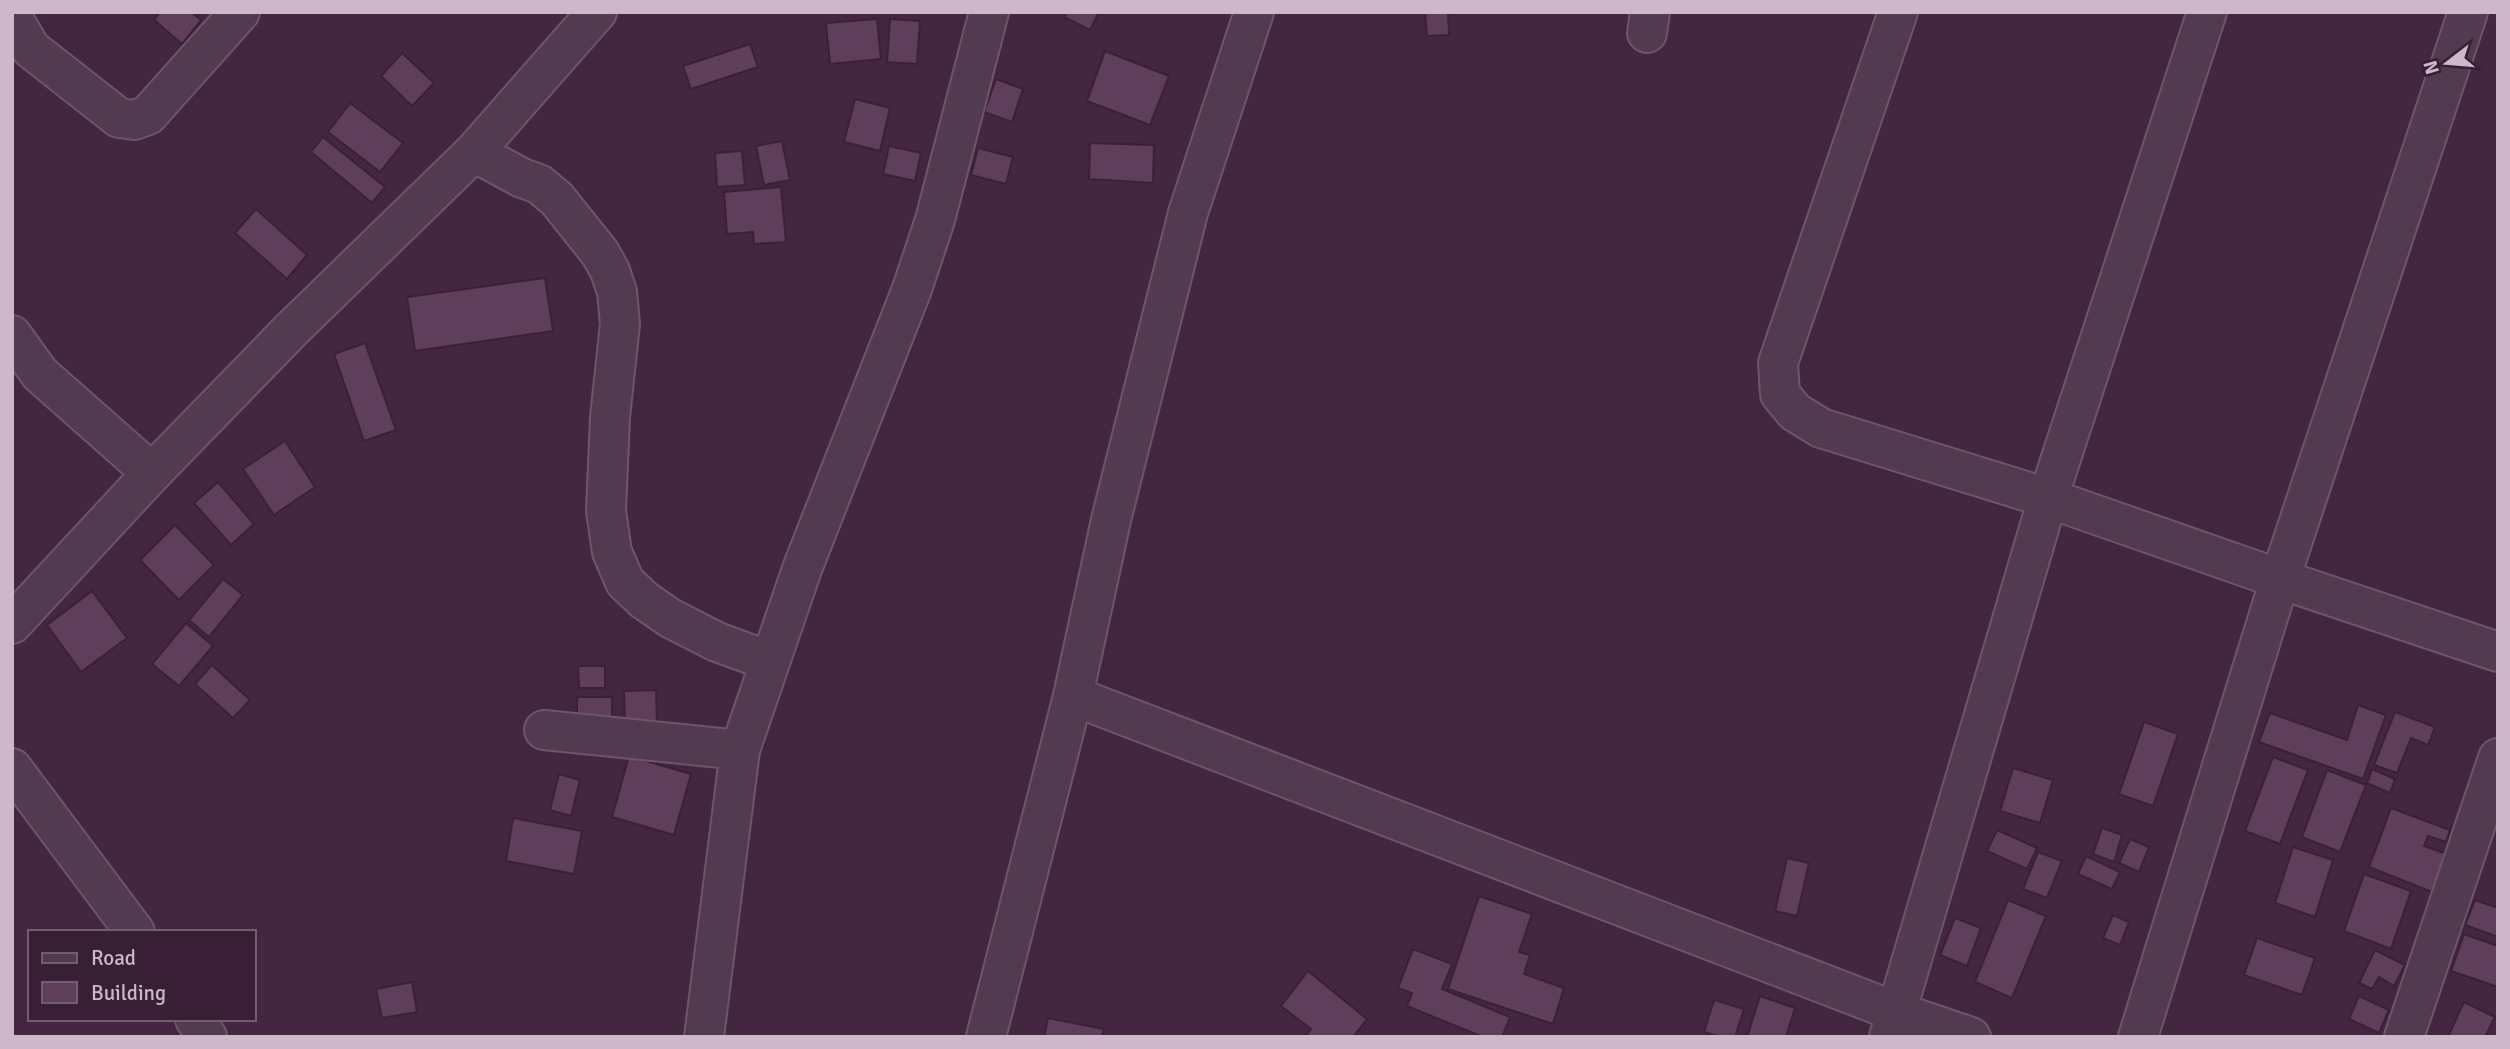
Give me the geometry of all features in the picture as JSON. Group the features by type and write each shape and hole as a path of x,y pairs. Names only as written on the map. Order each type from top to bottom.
{"street":[{"path":"12,17 31,49 120,118 127,120 148,115 240,12"},
{"path":"12,624 152,473 291,330 474,152 597,12"},
{"path":"704,1037 740,750 802,569 912,289 935,220 989,12"},
{"path":"986,1037 1073,696 1111,520 1188,213 1254,12"},
{"path":"1898,12 1778,363 1780,394 1795,412 1821,428 2048,498 2498,652"},
{"path":"1893,1024 2048,498 2207,12"},
{"path":"2138,1037 2280,579 2470,18"},
{"path":"474,152 522,178 539,184 558,199 600,253 610,271 617,292 620,324 610,417 606,511 612,552 625,582 644,600 670,618 717,642 769,661"},
{"path":"12,335 40,374 152,473"},
{"path":"1073,696 1893,1024 1971,1037"},
{"path":"544,730 740,750"},
{"path":"2404,1037 2498,758"},
{"path":"12,768 134,930"},
{"path":"196,1021 207,1037"}],"building":[{"path":"160,12 191,12 201,20 182,44 154,20"},
{"path":"1067,12 1099,12 1090,30 1064,17"},
{"path":"1425,12 1448,12 1449,35 1427,36"},
{"path":"877,19 881,59 830,64 826,23"},
{"path":"890,19 920,21 917,64 887,62"},
{"path":"750,44 758,67 691,89 683,66"},
{"path":"1105,51 1169,76 1150,125 1087,101"},
{"path":"402,53 434,83 412,106 381,76"},
{"path":"996,79 1023,89 1012,122 984,112"},
{"path":"855,99 890,108 880,151 844,142"},
{"path":"350,103 403,143 380,172 328,132"},
{"path":"323,137 385,187 372,203 311,152"},
{"path":"782,141 790,180 764,185 756,146"},
{"path":"1090,143 1154,145 1153,183 1089,179"},
{"path":"889,146 921,153 915,181 883,174"},
{"path":"978,148 1013,157 1006,184 971,175"},
{"path":"742,151 745,185 717,187 715,153"},
{"path":"781,187 786,242 754,244 753,232 727,234 724,192"},
{"path":"256,209 307,255 287,279 235,233"},
{"path":"545,278 553,331 415,351 407,297"},
{"path":"365,343 396,430 364,441 334,354"},
{"path":"285,441 315,487 274,515 243,469"},
{"path":"218,482 254,524 231,545 194,503"},
{"path":"175,525 214,565 179,600 140,560"},
{"path":"223,579 243,595 209,637 189,620"},
{"path":"92,591 127,638 81,672 47,625"},
{"path":"186,623 213,646 179,686 152,664"},
{"path":"212,665 250,700 233,718 195,684"},
{"path":"578,666 605,666 605,688 579,688"},
{"path":"656,690 657,723 625,723 624,691"},
{"path":"577,697 612,697 612,720 577,720"},
{"path":"2358,705 2386,715 2363,779 2259,742 2270,713 2347,740"},
{"path":"2395,712 2435,727 2428,745 2411,738 2397,773 2374,765"},
{"path":"2144,722 2178,734 2153,806 2119,794"},
{"path":"629,756 691,774 674,835 612,817"},
{"path":"2273,757 2308,770 2280,844 2245,831"},
{"path":"2013,768 2053,780 2040,823 2000,811"},
{"path":"2372,769 2395,779 2390,793 2367,783"},
{"path":"2327,770 2366,785 2340,852 2302,837"},
{"path":"559,774 580,780 571,816 550,810"},
{"path":"2391,808 2450,830 2446,842 2428,836 2424,846 2447,854 2432,892 2369,867"},
{"path":"513,818 582,831 574,874 506,861"},
{"path":"2102,828 2122,835 2114,862 2093,854"},
{"path":"1997,830 2037,848 2027,869 1987,851"},
{"path":"2130,839 2149,847 2139,872 2119,863"},
{"path":"2293,847 2333,860 2315,917 2275,903"},
{"path":"2038,852 2062,861 2047,898 2023,889"},
{"path":"2086,856 2120,872 2112,889 2078,874"},
{"path":"1787,858 1809,863 1797,916 1775,911"},
{"path":"2364,874 2411,891 2391,949 2344,931"},
{"path":"1479,896 1532,914 1519,952 1530,955 1524,974 1564,988 1553,1024 1448,989"},
{"path":"2008,900 2046,916 2012,998 1975,982"},
{"path":"2475,900 2498,908 2498,937 2465,925"},
{"path":"2113,915 2129,922 2120,945 2103,938"},
{"path":"1955,918 1981,928 1967,966 1940,955"},
{"path":"2464,934 2498,946 2498,987 2451,971"},
{"path":"2257,938 2315,958 2302,995 2244,975"},
{"path":"1413,949 1452,964 1442,989 1510,1017 1502,1037 1483,1037 1407,1006 1412,993 1398,988"},
{"path":"2375,950 2405,965 2394,986 2379,977 2372,989 2359,983"},
{"path":"1308,971 1367,1019 1353,1037 1305,1037 1311,1029 1281,1006"},
{"path":"412,982 417,1012 382,1018 376,989"},
{"path":"1760,996 1795,1008 1786,1037 1747,1037"},
{"path":"2359,996 2389,1010 2379,1033 2349,1019"},
{"path":"1714,1000 1744,1009 1735,1037 1720,1037 1704,1032"},
{"path":"2464,1002 2495,1017 2485,1037 2448,1037"},
{"path":"1048,1018 1104,1029 1102,1037 1044,1037"}]}
